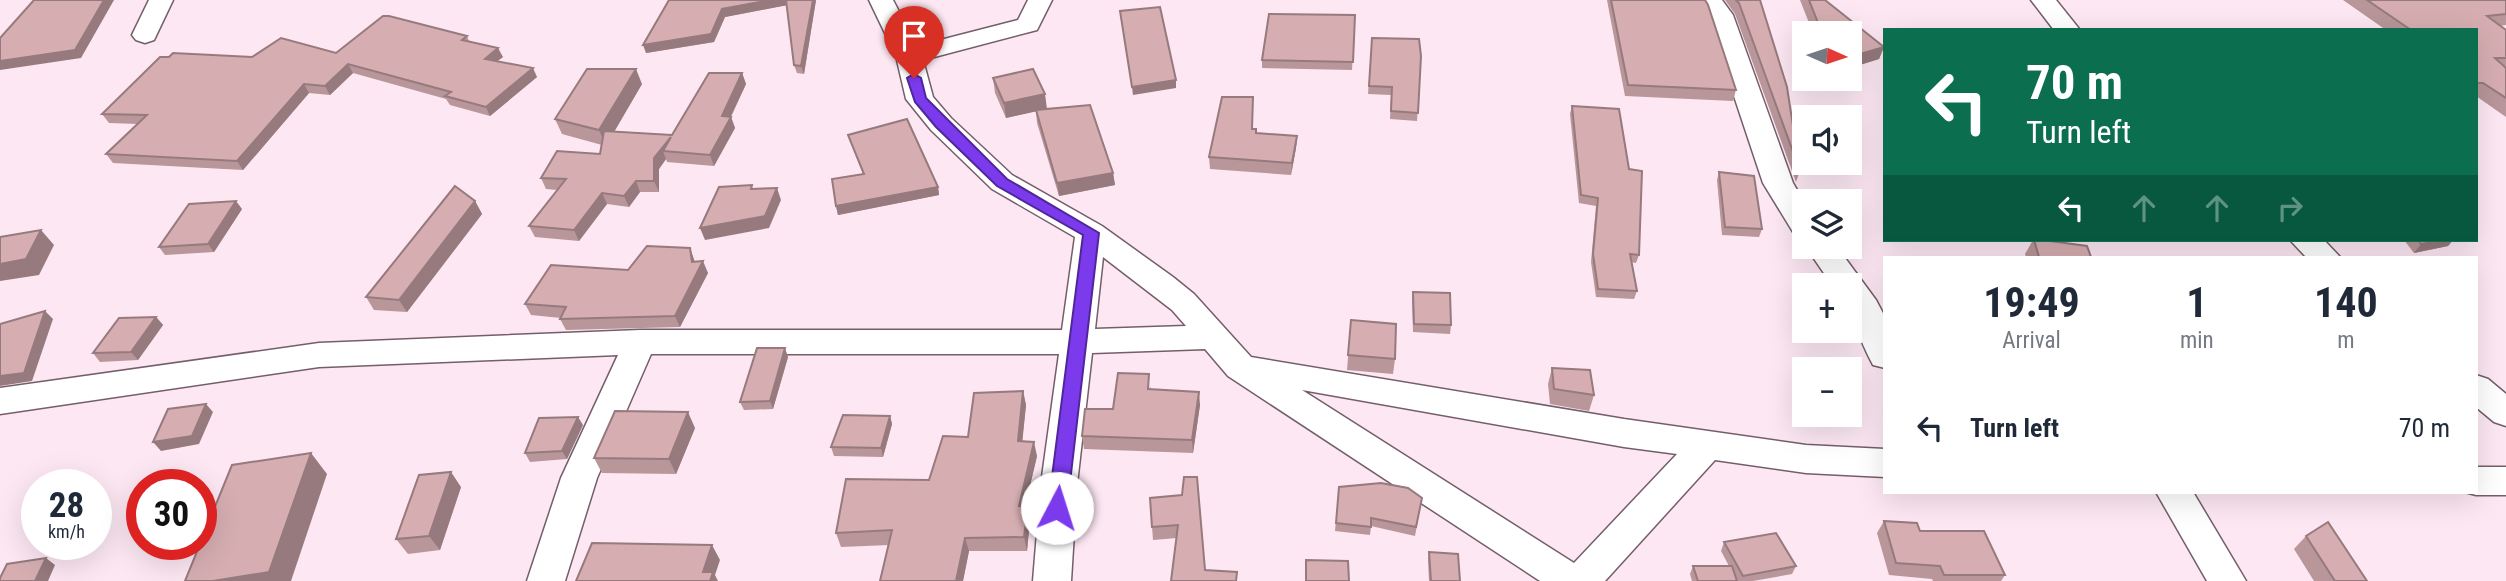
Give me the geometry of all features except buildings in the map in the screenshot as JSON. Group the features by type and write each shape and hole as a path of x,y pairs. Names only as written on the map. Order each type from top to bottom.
{"street":[{"path":"145,35 161,0"},
{"path":"881,0 909,56 920,99 941,124 1002,182 1091,233 1183,302 1240,367 1571,581"},
{"path":"909,56 1028,25 1040,0"},
{"path":"1710,0 1720,15 1778,183 1792,206"},
{"path":"2043,0 2065,28"},
{"path":"1052,581 1059,484 1091,233"},
{"path":"2307,242 2324,256"},
{"path":"1862,304 1883,351"},
{"path":"0,401 319,355 640,342 1077,342 1214,337"},
{"path":"546,581 579,478 640,342"},
{"path":"1240,367 1707,445 1806,459 1883,463"},
{"path":"2478,389 2506,413"},
{"path":"1581,581 1707,445"},
{"path":"2478,481 2506,481"},
{"path":"2175,494 2227,581"}],"route":[{"path":"914,78 920,99 941,124 1002,182 1091,233 1057,508"}]}
